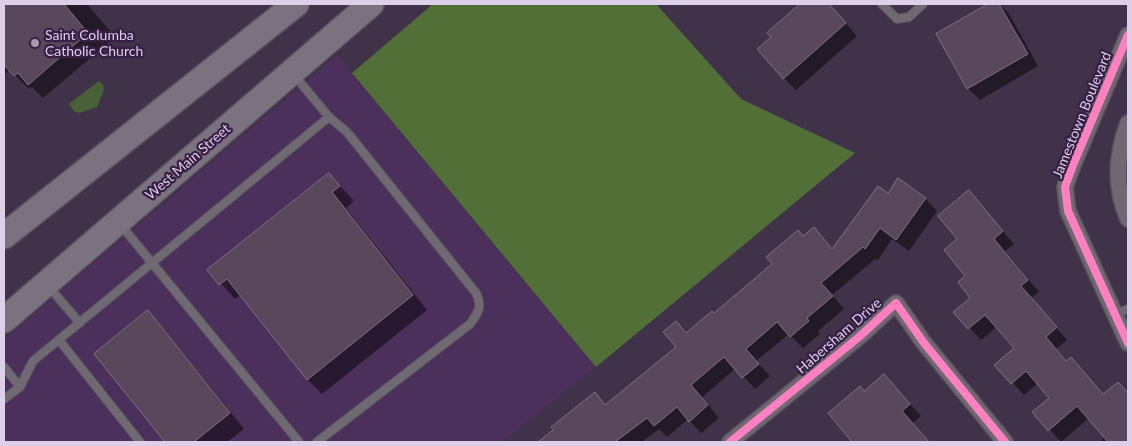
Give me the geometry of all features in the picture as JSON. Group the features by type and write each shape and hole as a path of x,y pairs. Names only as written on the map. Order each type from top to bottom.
{"main road":[{"path":"4,236 296,4"},
{"name":"West Main Street","path":"4,320 371,4"}],"street":[{"name":"Jamestown Boulevard","path":"1128,35 1065,187 1068,211 1128,342"},
{"path":"1128,123 1123,136 1117,166 1120,193 1128,219"},
{"name":"Habersham Drive","path":"730,442 859,337 896,303 924,343 1005,442"}],"lane":[{"path":"882,4 898,19 909,17 923,4"},
{"path":"292,73 329,117 353,140 476,293 480,302 479,312 470,324 316,442"},
{"path":"4,399 20,387 33,361 329,117"},
{"path":"118,222 299,442"},
{"path":"47,284 80,323"},
{"path":"1114,315 1128,309"},
{"path":"59,340 140,442"},
{"path":"4,367 20,387"}],"shaded area":[{"path":"337,55 596,367 502,442 4,442 4,339"}],"green space":[{"path":"433,4 656,4 741,99 855,153 596,367 352,73"},
{"path":"99,81 103,85 104,90 97,107 79,113 74,111 69,104"}],"building":[{"name":"Saint Columba Catholic Church","path":"4,4 64,4 88,33 28,85 18,73 14,76 4,65"},
{"path":"800,4 829,4 846,23 783,79 757,49 771,37 767,33"},
{"path":"988,4 999,4 1028,54 967,89 936,34"},
{"path":"329,173 340,186 332,192 413,295 307,380 227,279 219,285 207,270"},
{"path":"898,178 926,198 896,240 880,228 865,249 863,247 821,283 833,296 807,318 809,321 790,337 777,322 746,349 759,364 742,378 724,357 691,385 708,405 689,422 677,407 654,426 647,418 615,442 538,442 553,430 551,427 595,392 605,405 676,347 663,332 676,321 686,333 712,311 714,313 772,264 766,257 798,230 803,236 814,227 832,249 878,186 888,193"},
{"path":"969,190 1003,231 994,239 1028,280 1021,286 1057,327 1046,337 1066,361 1071,357 1103,394 1118,382 1128,393 1128,442 1108,442 1077,406 1048,431 1032,412 1049,398 1026,371 1011,384 994,365 1014,348 985,315 968,329 953,312 970,298 958,282 965,276 944,250 957,239 938,216"},
{"path":"148,310 230,413 194,442 165,442 94,354"},
{"path":"884,374 910,404 902,411 929,442 852,442 828,413 860,386 864,391"}],"cycle path":[{"path":"1128,35 1065,187 1068,211 1128,343"},
{"path":"730,442 859,337 896,303 924,343 1005,442"}],"place":[{"name":"Saint Columba Catholic Church","path":"35,43"}]}
